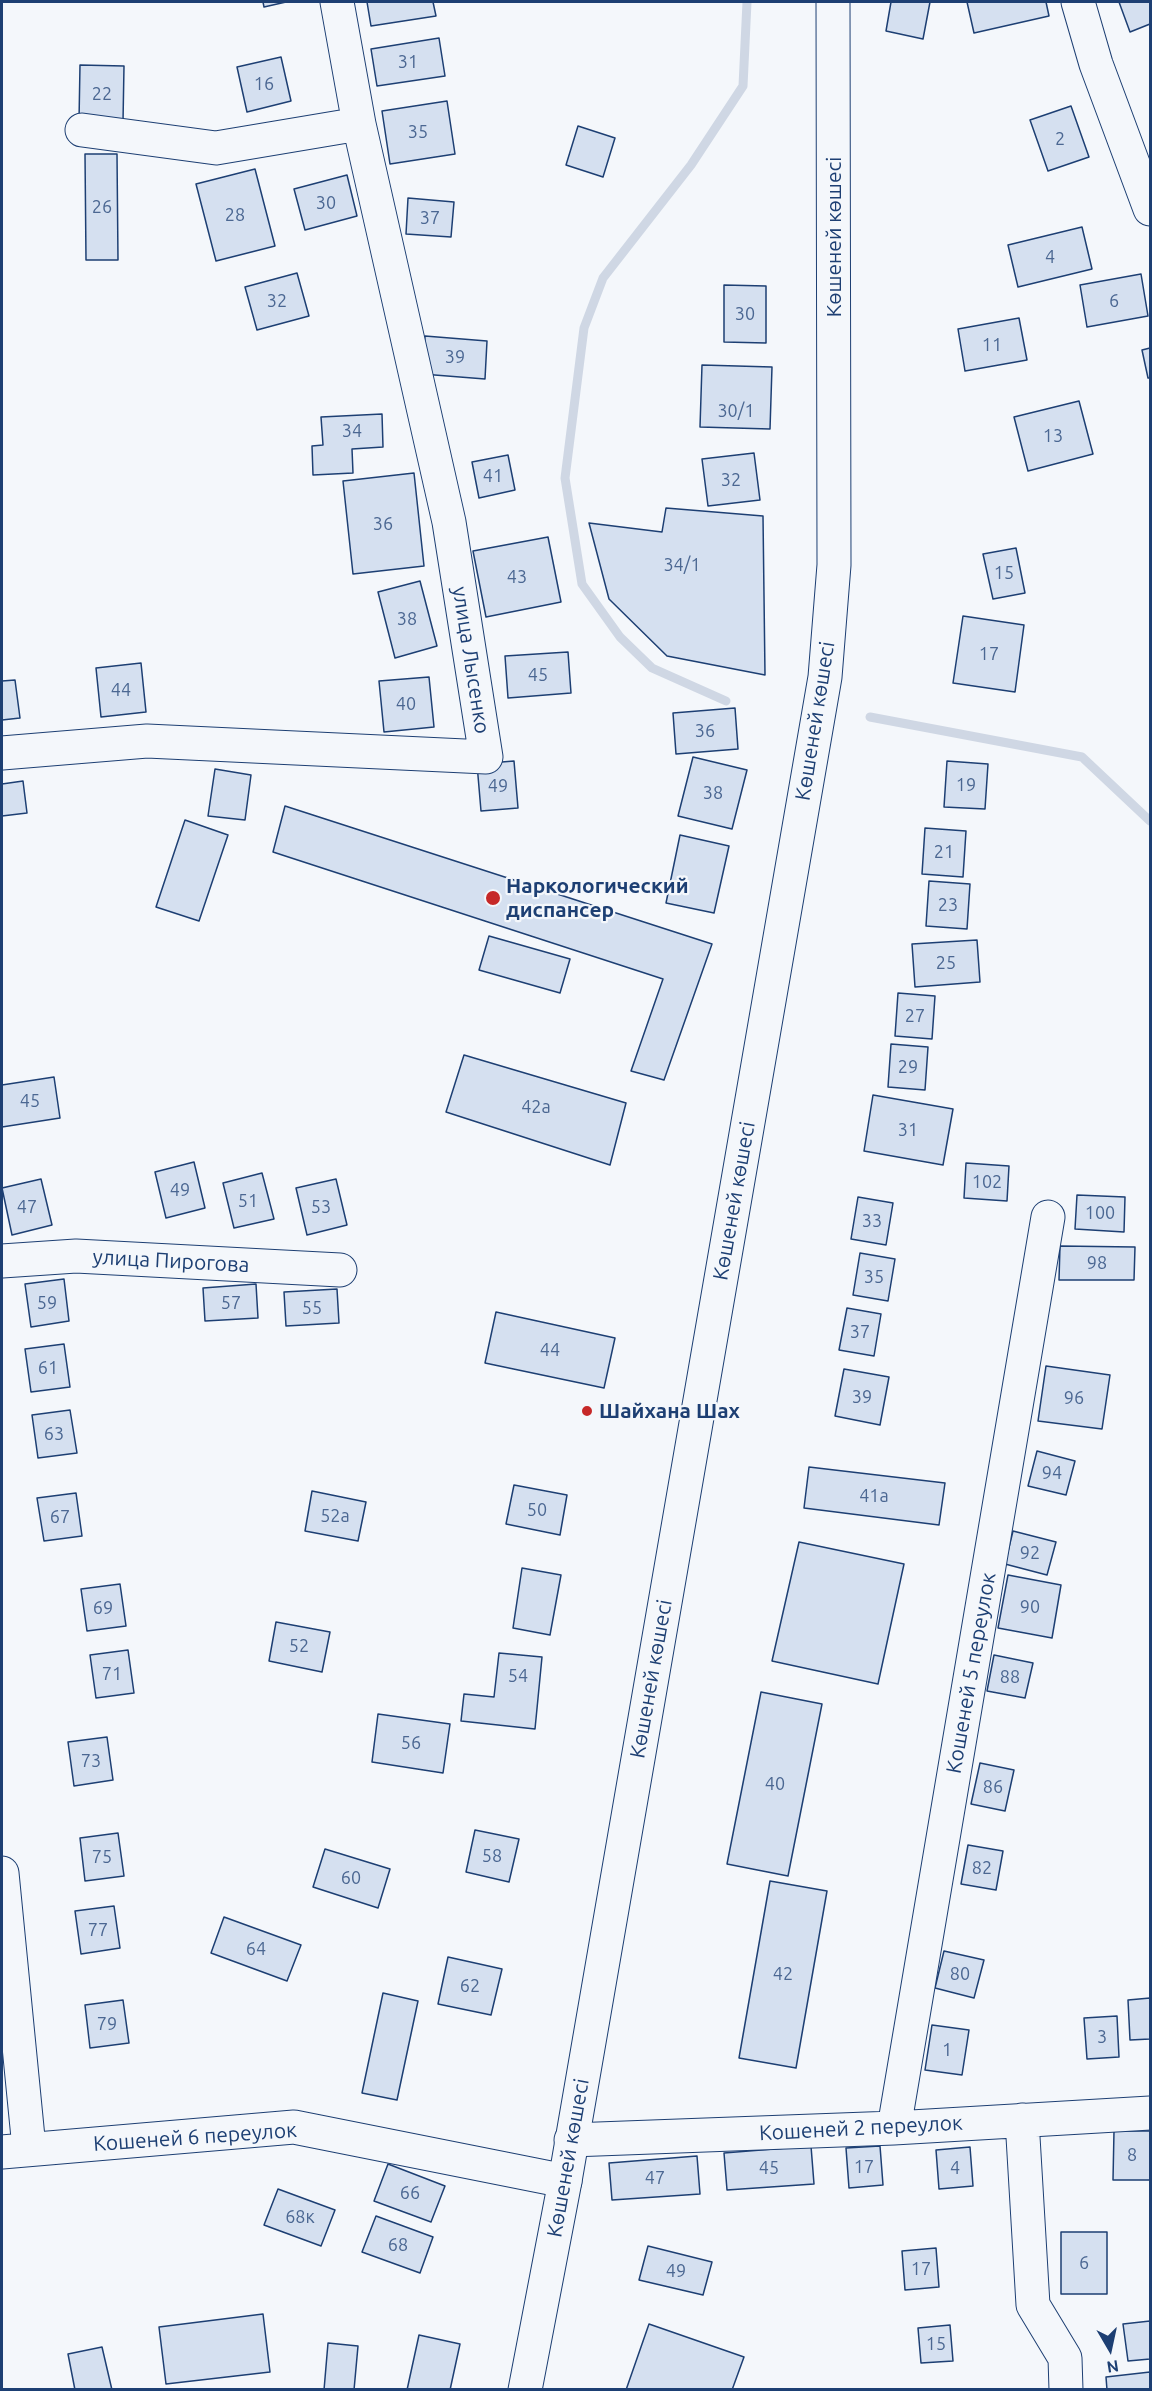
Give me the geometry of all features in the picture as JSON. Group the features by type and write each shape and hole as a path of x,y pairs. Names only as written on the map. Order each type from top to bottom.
{"street":[{"name":"улица Лысенко","path":"2,753 147,741 486,757 449,522 358,124 337,2"},
{"name":"Көшеней көшесі","path":"525,2390 565,2181 825,677 834,565 833,2"},
{"path":"1078,2 1096,64 1150,209"},
{"path":"82,130 216,148 358,124"},
{"name":"Кошеней 5 переулок","path":"894,2128 1048,1217"},
{"name":"улица Пирогова","path":"2,1260 76,1256 340,1270"},
{"path":"2,1873 15,2150"},
{"name":"Кошеней 2 переулок","path":"571,2140 894,2128 1150,2113"},
{"path":"1022,2120 1033,2305 1065,2358 1066,2390"},
{"name":"Кошеней 6 переулок","path":"15,2150 294,2127 565,2181"}],"building":[{"path":"263,2 286,2 264,7"},
{"path":"367,2 433,2 436,16 371,26"},
{"path":"891,2 930,2 923,39 886,31"},
{"path":"967,2 1046,2 1049,16 974,33"},
{"path":"1119,2 1150,2 1150,24 1130,32"},
{"path":"439,38 445,76 377,86 371,49"},
{"path":"281,57 291,101 247,112 237,67"},
{"path":"80,65 124,66 123,122 79,121"},
{"path":"447,101 455,154 390,164 382,111"},
{"path":"1071,106 1089,157 1048,171 1030,120"},
{"path":"578,126 615,138 603,177 566,165"},
{"path":"85,154 117,154 118,260 86,260"},
{"path":"255,169 275,246 216,261 196,184"},
{"path":"347,175 357,216 305,230 294,189"},
{"path":"408,198 454,202 451,237 406,234"},
{"path":"1082,227 1092,269 1018,287 1008,245"},
{"path":"297,273 309,316 257,330 245,287"},
{"path":"1141,274 1148,316 1087,327 1080,285"},
{"path":"724,285 766,286 766,343 724,342"},
{"path":"1019,318 1027,360 965,371 958,329"},
{"path":"425,336 487,341 485,379 422,374"},
{"path":"1150,348 1150,378 1148,378 1142,350"},
{"path":"702,365 772,367 770,429 700,427"},
{"path":"1079,401 1093,454 1028,471 1014,417"},
{"path":"382,414 383,447 352,449 353,473 313,475 312,446 323,445 321,417"},
{"path":"754,453 760,500 708,506 702,459"},
{"path":"508,455 515,490 479,498 472,462"},
{"path":"414,473 424,566 353,574 343,481"},
{"path":"666,508 763,516 765,675 667,656 609,599 589,523 662,532"},
{"path":"548,537 561,602 486,617 473,551"},
{"path":"1016,548 1025,593 993,599 983,554"},
{"path":"420,581 437,646 395,658 378,592"},
{"path":"963,616 1024,625 1015,692 953,683"},
{"path":"568,652 571,693 508,698 505,656"},
{"path":"141,663 146,712 101,717 96,668"},
{"path":"429,677 434,727 384,732 379,681"},
{"path":"15,680 20,718 2,720 2,681"},
{"path":"735,708 738,749 676,754 673,713"},
{"path":"693,757 747,770 732,829 678,816"},
{"path":"514,761 518,808 481,811 477,764"},
{"path":"947,761 988,764 985,809 944,807"},
{"path":"215,769 251,775 245,820 208,816"},
{"path":"23,781 27,813 2,816 2,784"},
{"name":"Наркологический диспансер","path":"285,806 712,944 664,1080 631,1071 663,979 273,852"},
{"path":"185,820 228,835 199,921 156,907"},
{"path":"925,828 966,831 963,877 922,874"},
{"path":"680,835 729,846 714,913 666,903"},
{"path":"929,881 970,884 967,929 926,926"},
{"path":"489,936 570,959 560,993 479,970"},
{"path":"977,940 980,982 915,987 912,944"},
{"path":"898,993 935,996 932,1039 895,1036"},
{"path":"891,1044 928,1047 925,1090 888,1087"},
{"path":"464,1055 626,1103 610,1165 446,1112"},
{"path":"54,1077 60,1118 2,1127 2,1085"},
{"path":"873,1095 953,1109 943,1165 864,1151"},
{"path":"194,1162 205,1208 166,1218 155,1172"},
{"path":"966,1163 1009,1166 1007,1201 964,1198"},
{"path":"262,1173 274,1219 234,1228 223,1183"},
{"path":"41,1179 52,1225 12,1235 2,1188"},
{"path":"336,1179 347,1225 307,1235 296,1188"},
{"path":"1077,1195 1125,1197 1124,1232 1075,1229"},
{"path":"858,1197 893,1203 886,1245 851,1239"},
{"path":"1060,1246 1135,1247 1134,1280 1059,1280"},
{"path":"860,1253 895,1259 888,1301 853,1295"},
{"path":"64,1279 69,1321 31,1327 25,1284"},
{"path":"256,1284 258,1318 205,1321 203,1288"},
{"path":"337,1289 339,1323 286,1326 284,1292"},
{"path":"847,1308 881,1314 874,1356 839,1350"},
{"path":"496,1312 615,1338 604,1388 485,1363"},
{"path":"64,1344 70,1387 31,1392 25,1349"},
{"path":"1046,1366 1110,1375 1102,1429 1038,1421"},
{"path":"844,1369 889,1377 880,1425 835,1416"},
{"path":"70,1410 77,1453 38,1458 32,1415"},
{"path":"1037,1451 1075,1461 1066,1495 1028,1486"},
{"path":"809,1467 945,1483 939,1525 804,1508"},
{"path":"514,1485 567,1495 560,1535 506,1524"},
{"path":"312,1491 366,1502 358,1541 305,1531"},
{"path":"76,1493 82,1536 44,1541 37,1498"},
{"path":"1013,1531 1056,1542 1047,1575 1005,1564"},
{"path":"799,1542 904,1564 878,1684 772,1661"},
{"path":"522,1568 561,1575 550,1635 513,1628"},
{"path":"1008,1575 1061,1585 1052,1638 998,1628"},
{"path":"120,1584 126,1626 87,1631 81,1589"},
{"path":"276,1622 330,1632 322,1672 269,1661"},
{"path":"128,1650 134,1693 96,1698 90,1655"},
{"path":"499,1653 542,1657 535,1729 461,1721 464,1694 494,1697"},
{"path":"994,1655 1033,1663 1025,1698 987,1691"},
{"path":"761,1692 822,1704 788,1876 727,1864"},
{"path":"378,1714 450,1724 443,1773 372,1762"},
{"path":"107,1737 113,1780 74,1786 68,1742"},
{"path":"980,1763 1014,1770 1005,1811 971,1804"},
{"path":"475,1830 519,1839 509,1882 466,1872"},
{"path":"118,1833 124,1876 85,1881 80,1838"},
{"path":"968,1845 1003,1851 996,1890 961,1884"},
{"path":"325,1849 390,1869 378,1908 313,1887"},
{"path":"770,1881 827,1891 796,2068 739,2058"},
{"path":"114,1906 120,1948 81,1954 75,1911"},
{"path":"224,1917 301,1945 287,1981 211,1953"},
{"path":"944,1951 984,1960 974,1998 935,1988"},
{"path":"448,1957 502,1969 491,2015 438,2004"},
{"path":"383,1993 418,2001 397,2100 362,2093"},
{"path":"1150,1998 1150,2039 1130,2040 1128,2000"},
{"path":"123,2000 129,2043 90,2048 85,2005"},
{"path":"1117,2016 1119,2057 1087,2059 1084,2018"},
{"path":"932,2025 969,2030 962,2075 925,2070"},
{"path":"1114,2131 1150,2131 1150,2180 1113,2180"},
{"path":"811,2146 814,2184 727,2190 724,2153"},
{"path":"880,2146 883,2185 849,2188 846,2148"},
{"path":"970,2147 973,2186 939,2189 936,2150"},
{"path":"697,2156 700,2194 612,2200 609,2163"},
{"path":"388,2164 445,2186 431,2222 374,2201"},
{"path":"278,2189 335,2210 321,2246 264,2225"},
{"path":"376,2216 433,2237 420,2273 362,2252"},
{"path":"1061,2232 1107,2232 1107,2294 1061,2294"},
{"path":"648,2246 712,2262 703,2295 639,2280"},
{"path":"936,2248 939,2287 905,2290 902,2251"},
{"path":"263,2314 270,2372 166,2384 159,2327"},
{"path":"1150,2321 1150,2359 1128,2361 1123,2324"},
{"path":"649,2324 744,2357 732,2390 626,2390"},
{"path":"950,2325 953,2361 921,2363 918,2328"},
{"path":"419,2335 460,2344 450,2390 407,2390"},
{"path":"328,2343 358,2346 354,2390 324,2390"},
{"path":"102,2347 112,2390 75,2390 68,2354"},
{"path":"1150,2372 1150,2390 1107,2390 1106,2377"}],"waterway":[{"path":"726,701 652,668 620,637 582,584 565,478 584,328 603,278 691,165 743,86 747,2"},
{"path":"870,717 1082,757 1150,821"}],"place":[{"name":"Наркологический диспансер","path":"493,898"},
{"name":"Шайхана Шах","path":"587,1411"}]}
